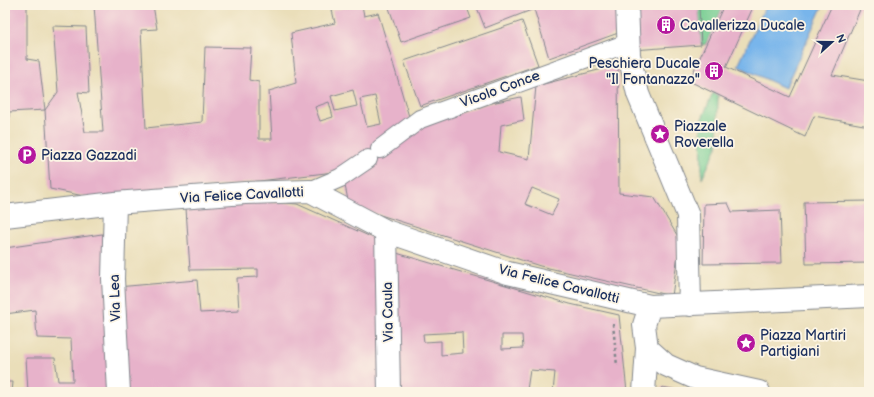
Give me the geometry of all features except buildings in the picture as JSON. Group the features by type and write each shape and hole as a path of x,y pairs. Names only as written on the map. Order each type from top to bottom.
{"street":[{"path":"627,5 628,49 638,94 688,215 695,267 690,305"},
{"name":"Vicolo Conce","path":"310,191 340,178 420,119 628,49"},
{"name":"Via Felice Cavallotti","path":"5,216 115,203 245,193 310,191 386,231 508,273 650,306"},
{"name":"Via Lea","path":"115,203 113,279 119,392"},
{"name":"Via Caula","path":"386,231 389,392"},
{"path":"644,392 648,348 644,325 650,306 869,296"},
{"path":"648,348 666,365 695,378 759,392"}],"path":[{"path":"612,318 618,373"}],"green space":[{"path":"699,5 724,5 706,44 701,45"},
{"path":"713,93 718,95 717,147 702,179 701,121"}],"water":[{"name":"Peschiera Ducale \"Il Fontanazzo\"","path":"766,5 823,5 785,88 738,66"}],"place":[{"name":"Cavallerizza Ducale","path":"666,25"},
{"name":"Peschiera Ducale \"Il Fontanazzo\"","path":"714,71"},
{"name":"Piazzale Roverella","path":"660,134"},
{"name":"Piazza Gazzadi","path":"27,155"},
{"name":"Piazza Martiri Partigiani","path":"746,343"}]}
